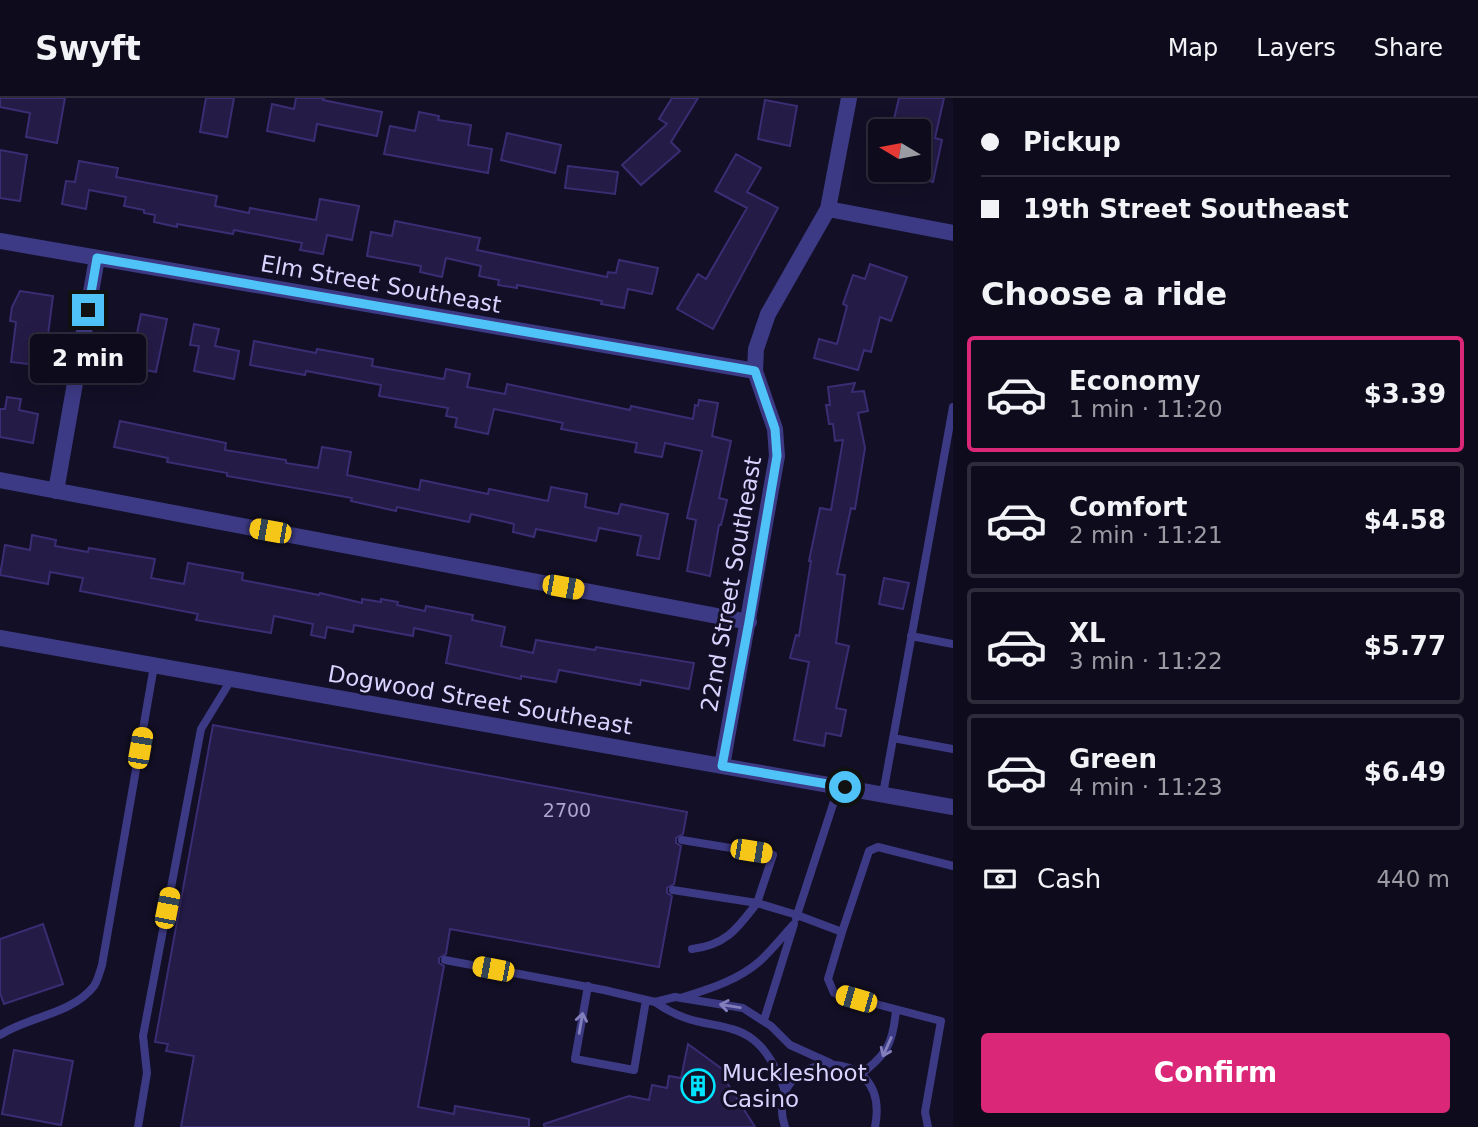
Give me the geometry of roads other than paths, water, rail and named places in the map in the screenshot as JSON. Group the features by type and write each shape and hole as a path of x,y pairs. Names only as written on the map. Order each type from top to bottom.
{"street":[{"name":"22nd Street Southeast","path":"722,766 777,456 775,429 755,371 756,349 762,326 828,209 849,98"},
{"path":"828,209 953,233"},
{"name":"Elm Street Southeast","path":"0,241 755,371"},
{"path":"56,491 97,258"},
{"path":"0,480 749,622"},
{"name":"Dogwood Street Southeast","path":"0,638 953,807"}],"lane":[{"path":"883,794 953,407"},
{"path":"911,636 953,644"},
{"path":"0,1035 16,1024 53,1014 76,1001 95,985 102,965 155,666"},
{"path":"138,1127 147,1073 143,1036 201,730 231,680"},
{"path":"893,738 953,749"},
{"path":"764,1020 839,786"},
{"path":"682,841 774,855 757,903 741,924 712,947 692,949"},
{"path":"928,1127 925,1112 941,1021 834,993 828,979 869,851 878,847 953,866"},
{"path":"673,890 757,903 842,932"},
{"path":"445,960 588,986 651,1001 680,998 722,984 760,961 794,925"},
{"path":"588,986 575,1059 634,1070 651,1001"},
{"path":"680,998 743,1008 764,1020 790,1045 830,1063"},
{"path":"651,1001 671,1014 739,1030 755,1039 778,1072 786,1094"},
{"path":"860,1074 882,1058 894,1031 896,1010"},
{"path":"785,1127 782,1103 797,1076 811,1067 830,1063 842,1064 868,1081 875,1095 883,1127"},
{"path":"876,1127 878,1114"}],"place":[{"name":"Muckleshoot Casino","path":"698,1086"}]}
